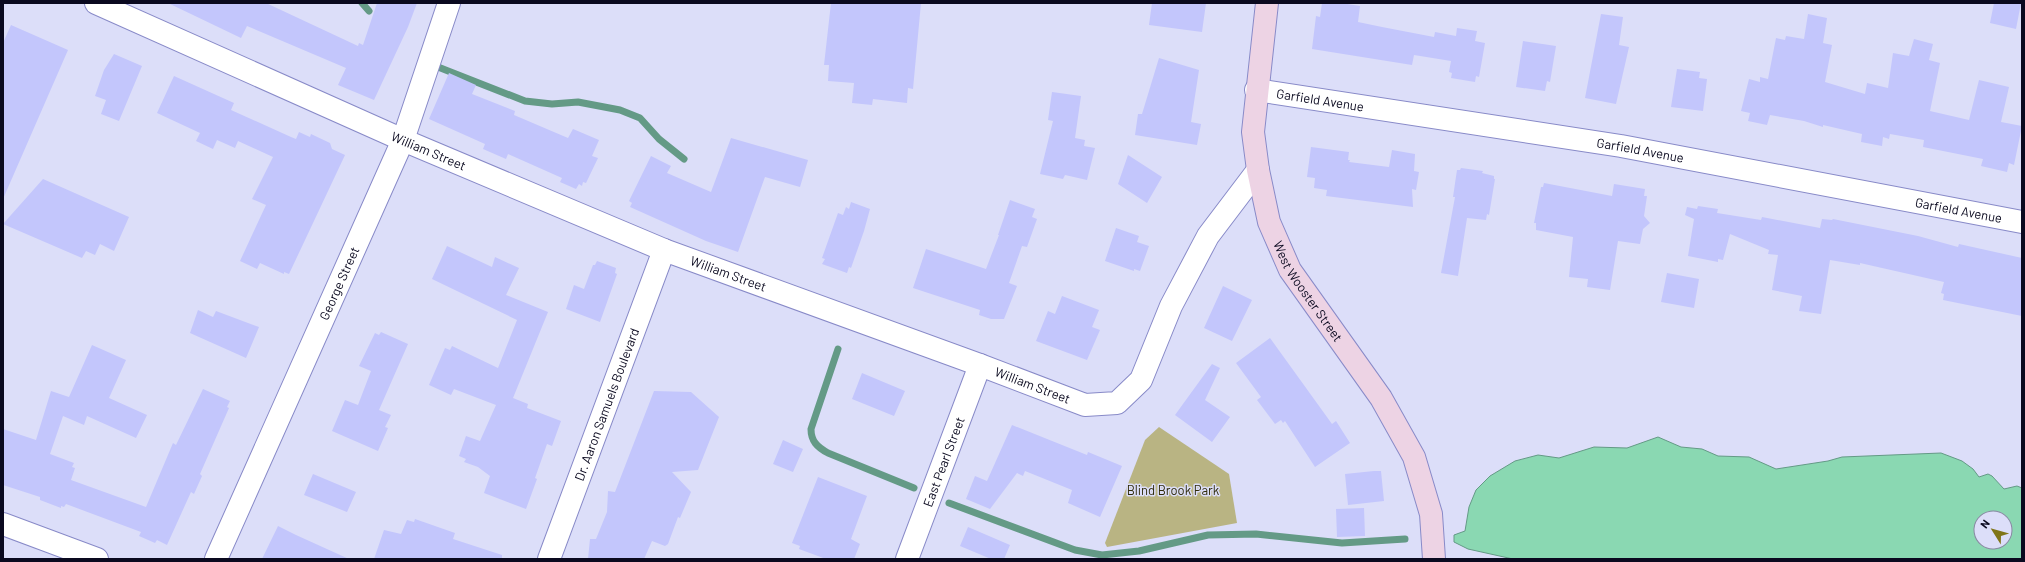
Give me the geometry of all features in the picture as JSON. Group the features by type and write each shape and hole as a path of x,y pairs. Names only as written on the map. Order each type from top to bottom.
{"street":[{"name":"William Street","path":"96,3 403,140 664,250 980,365 1085,405 1117,403 1141,380 1171,306 1208,236 1258,170"},
{"name":"George Street","path":"216,559 403,140 449,3"},
{"name":"West Wooster Street","path":"1267,3 1252,132 1269,222 1290,270 1381,398 1414,458 1431,514 1434,559"},
{"name":"Garfield Avenue","path":"1256,90 1621,146 2022,222"},
{"name":"Dr. Aaron Samuels Boulevard","path":"549,559 664,250"},
{"name":"East Pearl Street","path":"907,559 980,365"},
{"path":"3,524 97,559"}],"green space":[{"name":"Blind Brook Park","path":"1159,427 1229,474 1237,523 1107,547 1105,543 1145,440"}],"shaded area":[{"path":"1658,437 1681,447 1702,449 1718,456 1749,457 1776,469 1828,461 1842,457 1941,453 1962,461 1973,469 1979,477 1988,474 1992,476 2004,489 2017,486 2022,488 2022,559 1513,559 1468,549 1454,542 1454,535 1465,531 1469,507 1476,490 1490,476 1515,461 1538,455 1559,458 1594,447 1627,448"}],"building":[{"path":"168,3 266,3 358,46 359,43 363,45 377,3 417,3 408,27 374,100 338,85 346,68 247,26 241,38"},
{"path":"831,3 921,3 913,89 908,88 907,103 873,99 872,105 852,103 854,83 828,81 829,65 824,65"},
{"path":"1152,3 1206,3 1202,32 1149,25"},
{"path":"1322,3 1341,3 1360,6 1358,22 1434,37 1435,32 1456,36 1457,28 1477,31 1475,41 1485,43 1479,77 1476,76 1475,82 1451,78 1452,73 1449,72 1451,61 1414,55 1412,65 1312,49 1316,16 1320,17"},
{"path":"1994,3 2021,3 2016,29 1990,23"},
{"path":"1601,14 1623,17 1619,45 1629,47 1616,104 1585,98"},
{"path":"1808,14 1827,18 1823,43 1832,45 1825,82 1865,94 1867,83 1888,88 1893,53 1909,56 1914,39 1933,44 1929,60 1940,63 1930,111 1969,120 1979,80 2009,87 2001,122 2022,126 2014,165 2009,163 2007,172 1981,166 1983,159 1923,147 1924,140 1890,134 1889,139 1883,137 1882,146 1861,142 1862,134 1823,125 1823,127 1804,121 1770,115 1767,125 1748,121 1750,113 1741,111 1749,79 1760,82 1760,77 1768,79 1776,38 1785,40 1786,36 1804,39"},
{"path":"11,25 68,50 3,199 3,43"},
{"path":"1523,41 1556,46 1550,82 1547,81 1545,91 1516,87"},
{"path":"114,54 142,66 119,121 101,114 106,100 95,96 104,70"},
{"path":"1159,58 1199,70 1191,122 1201,124 1197,145 1135,135 1138,114 1142,114"},
{"path":"1677,69 1700,72 1699,78 1707,79 1703,111 1671,107"},
{"path":"449,73 476,85 472,94 515,111 514,115 568,138 573,129 599,140 592,156 598,158 586,183 583,182 582,186 579,184 576,189 560,182 562,178 508,154 506,159 483,149 485,144 429,119"},
{"path":"174,76 234,103 231,110 296,139 299,132 310,137 311,134 330,143 332,149 345,155 289,274 284,272 284,274 260,263 257,269 240,261 266,205 252,199 273,157 238,141 235,148 217,140 213,149 196,141 200,133 157,113"},
{"path":"1052,92 1081,96 1075,138 1085,140 1084,146 1095,148 1087,180 1065,175 1063,179 1040,174 1053,121 1048,120"},
{"path":"731,138 808,160 800,187 765,177 738,252 706,241 630,207 632,203 629,201 651,156 671,166 667,173 711,192"},
{"path":"1311,147 1349,152 1349,162 1389,167 1392,150 1415,154 1414,171 1419,172 1416,190 1412,189 1413,207 1326,196 1327,190 1314,188 1315,178 1307,177"},
{"path":"1128,155 1162,177 1147,203 1118,184"},
{"path":"1461,168 1483,171 1482,173 1494,176 1495,179 1489,215 1487,214 1486,220 1467,218 1458,276 1441,273 1455,197 1453,197 1457,170 1460,170"},
{"path":"43,179 129,217 114,251 100,244 95,255 86,251 82,258 3,224"},
{"path":"1544,183 1612,196 1614,184 1645,189 1644,196 1647,196 1644,216 1650,223 1643,229 1640,244 1618,241 1610,290 1587,287 1588,279 1569,277 1573,237 1536,230 1536,223 1534,223 1541,187 1543,187"},
{"path":"1010,200 1035,209 1032,217 1037,219 1027,247 1022,246 1009,283 1017,286 1004,319 991,319 979,315 980,310 913,288 926,249 986,269"},
{"path":"851,202 870,209 851,268 849,267 847,273 822,264 825,259 822,258 838,213 843,215 846,207 849,209"},
{"path":"1698,206 1718,209 1717,213 1761,220 1762,217 1820,228 1822,219 1833,219 1918,236 1958,247 1959,244 2022,258 2022,316 1943,300 1944,294 1941,293 1944,282 1860,263 1860,265 1830,260 1821,314 1799,311 1802,296 1772,290 1778,255 1768,254 1769,250 1730,234 1723,260 1718,259 1718,262 1688,256 1694,219 1685,215 1687,207 1697,209"},
{"path":"1116,228 1139,236 1137,242 1149,246 1140,271 1134,269 1134,271 1105,261"},
{"path":"447,246 492,267 495,257 519,268 506,295 548,312 513,398 528,404 527,408 561,421 552,446 547,444 535,478 537,479 526,509 484,493 490,476 478,467 464,462 466,459 459,456 466,436 480,441 496,405 454,389 451,395 429,385 445,348 450,350 452,346 498,368 517,320 432,279"},
{"path":"597,261 616,268 615,273 617,274 600,322 566,309 574,285 584,289 593,265 595,265"},
{"path":"1667,273 1699,279 1694,308 1661,302"},
{"path":"1223,286 1252,300 1232,341 1204,328"},
{"path":"1062,296 1099,310 1092,327 1100,330 1087,360 1036,341 1048,311 1055,314"},
{"path":"198,310 213,317 216,311 259,327 246,358 190,333"},
{"path":"381,332 408,344 379,410 391,415 385,427 388,428 378,451 332,431 345,400 358,405 371,371 359,366 375,333 379,335"},
{"path":"1270,338 1332,424 1336,421 1350,443 1315,467 1285,421 1283,423 1281,420 1275,424 1257,400 1261,397 1236,363"},
{"path":"92,345 126,360 109,398 147,415 136,438 87,416 84,425 63,416 50,454 74,463 72,467 75,468 71,480 146,507 173,443 176,445 203,389 230,401 227,407 229,408 200,474 202,476 194,494 191,492 167,545 157,540 155,543 139,536 141,532 66,504 64,507 61,506 61,508 40,500 40,497 3,485 3,429 36,440 51,391 69,397"},
{"path":"1212,364 1220,368 1205,400 1230,417 1212,442 1175,415"},
{"path":"862,373 905,391 894,416 852,399"},
{"path":"654,391 691,392 719,417 698,470 672,472 691,492 680,518 678,517 668,544 665,546 652,541 644,559 588,559 590,539 596,539 607,512 608,491 615,492"},
{"path":"1012,425 1087,455 1088,452 1122,466 1100,517 1068,503 1072,490 1025,471 1023,476 1017,473 990,509 966,499 975,476 987,481"},
{"path":"783,440 803,449 793,472 773,464"},
{"path":"1381,471 1384,501 1348,505 1345,474"},
{"path":"313,474 356,492 347,512 304,495"},
{"path":"818,477 867,496 851,539 860,544 854,559 826,559 799,549 800,546 792,543"},
{"path":"1364,508 1365,536 1337,537 1336,509"},
{"path":"415,519 455,533 453,539 502,555 502,559 374,559 384,530 401,534 407,520 414,522"},
{"path":"278,526 296,535 349,559 262,559"},
{"path":"968,527 1010,545 1004,559 991,559 960,546"}],"waterway":[{"path":"362,3 369,11"},
{"path":"438,67 525,101 552,104 578,102 620,110 640,118 659,139 684,159"},
{"path":"838,349 811,429 813,440 818,446 828,453 914,488"},
{"path":"949,503 1075,550 1102,555 1139,551 1208,535 1256,534 1342,543 1405,539"}]}
